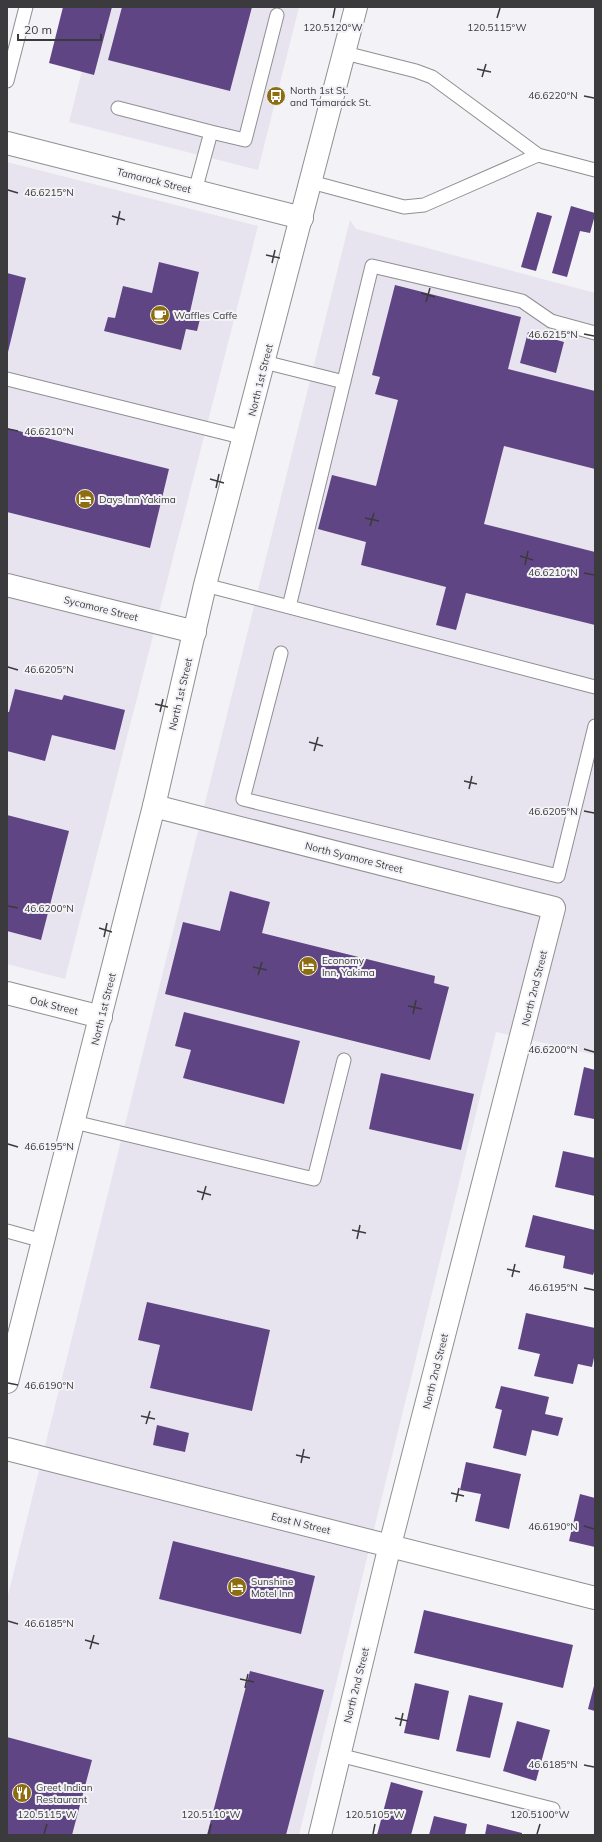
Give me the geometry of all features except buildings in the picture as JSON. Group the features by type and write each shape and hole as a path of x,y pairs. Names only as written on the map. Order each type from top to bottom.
{"street":[{"name":"North 1st Street","path":"7,1382 154,806 205,585 245,438 356,7"},
{"name":"Tamarack Street","path":"7,142 302,218"},
{"name":"Sycamore Street","path":"7,585 195,632"},
{"name":"North Syamore Street","path":"154,806 554,908"},
{"name":"North 2nd Street","path":"320,1835 390,1545 554,908"},
{"name":"Oak Street","path":"7,993 101,1017"},
{"name":"East N Street","path":"7,1449 595,1598"}],"lane":[{"path":"7,81 26,7"},
{"path":"118,108 245,140 277,15"},
{"path":"345,53 416,71 432,77 538,155 595,170"},
{"path":"195,191 211,132"},
{"path":"311,182 404,207 424,205 538,155"},
{"path":"289,607 372,266 522,301 551,321 595,333"},
{"path":"264,362 344,382"},
{"path":"7,379 245,438"},
{"path":"205,585 595,687"},
{"path":"281,653 244,799 558,876 595,727"},
{"path":"74,1122 314,1179 344,1060"},
{"path":"7,1231 43,1241"},
{"path":"339,1755 553,1808"}],"shaded area":[{"path":"98,7 299,7 258,170 69,122"},
{"path":"7,162 258,226 65,979 7,964"},
{"path":"350,220 356,229 595,293 595,1055 496,1032 299,1835 7,1835 7,1599"}],"place":[{"name":"North 1st St. and Tamarack St.","path":"276,96"},
{"name":"Waffles Caffe","path":"160,315"},
{"name":"Days Inn Yakima","path":"85,499"},
{"name":"Economy Inn, Yakima","path":"308,966"},
{"name":"Sunshine Motel Inn","path":"237,1587"},
{"name":"Greet Indian Restaurant","path":"22,1793"}]}
